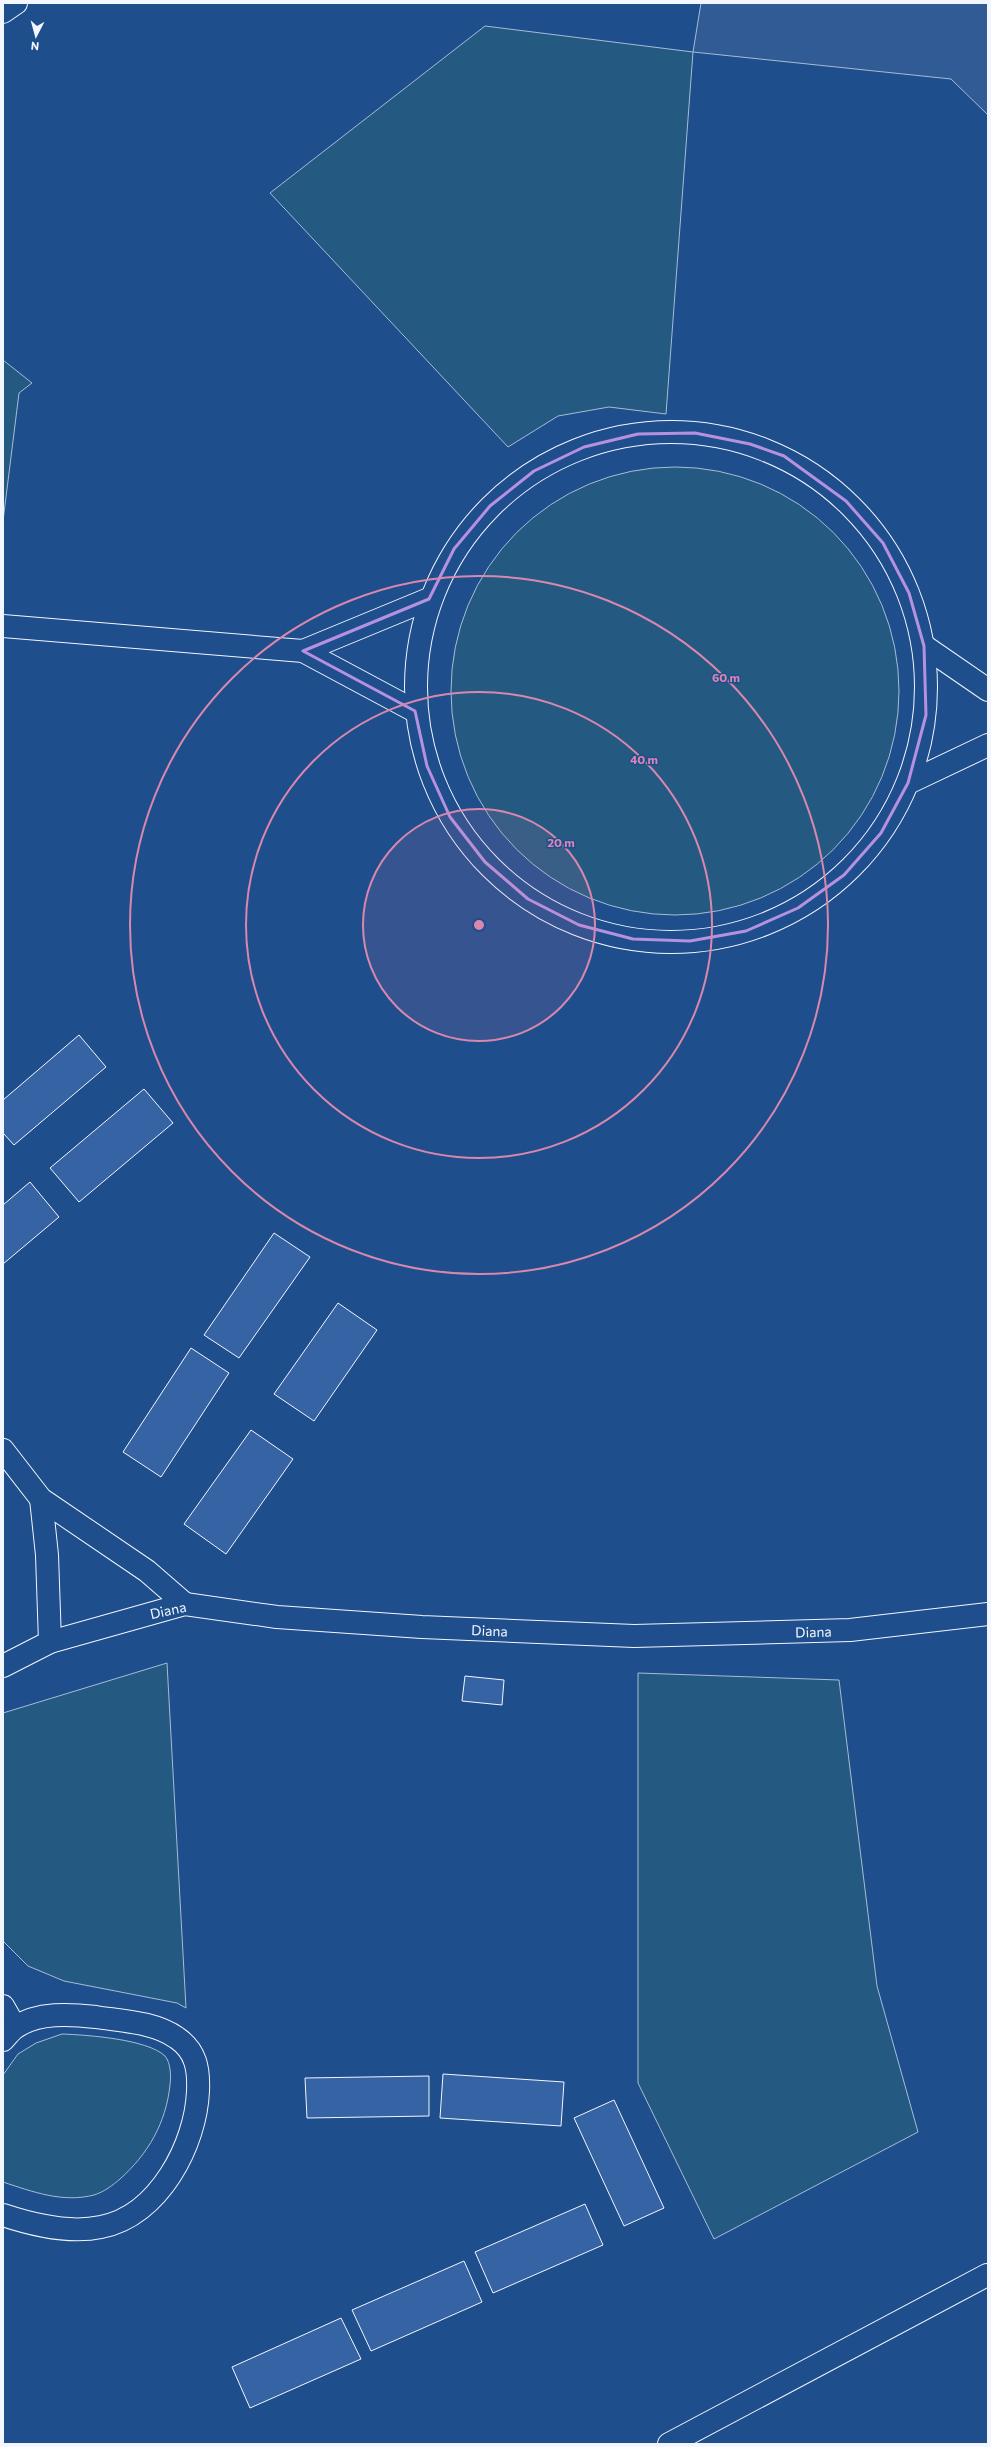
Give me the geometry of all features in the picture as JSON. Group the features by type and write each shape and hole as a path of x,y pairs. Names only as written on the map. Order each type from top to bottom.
{"street":[{"path":"3,12 16,3"},
{"path":"695,433 750,444 784,456 846,501 883,543 909,592 924,646 927,681 926,715 919,750 908,783 881,833 844,875 798,908 746,931 690,941 633,939 579,924 528,899 485,862 450,817 427,766 415,711 414,673 419,636 429,599 454,549 490,506 534,471 584,447 632,436 695,433"},
{"path":"303,651 429,599"},
{"path":"3,626 303,651 415,711"},
{"path":"924,646 988,690"},
{"path":"908,783 988,745"},
{"path":"3,1450 41,1499 147,1571 185,1604"},
{"path":"41,1499 47,1555 50,1642"},
{"name":"Diana","path":"3,1666 50,1642 185,1604 277,1617 422,1626 634,1636 850,1630 988,1614"},
{"path":"3,2006 9,2033 35,2019 56,2015 88,2016 164,2030 178,2038 189,2049 198,2064 198,2105 185,2150 166,2181 138,2210 121,2220 102,2227 80,2229 51,2227 3,2215"},
{"path":"669,2444 987,2275"}],"highlighted area":[{"path":"695,433 750,444 784,456 846,501 883,543 909,593 924,646 926,715 908,783 881,833 844,875 798,908 746,931 690,941 633,939 579,925 528,899 485,862 450,817 427,766 415,711 303,651 429,599 454,549 490,506 534,471 584,447 638,434"}],"shaded area":[{"path":"701,3 988,3 988,115 951,79 693,52"},
{"path":"485,26 693,52 666,414 609,407 558,416 508,447 270,193"},
{"path":"3,360 32,383 19,393 3,521"},
{"path":"675,467 719,471 740,476 761,484 781,493 800,505 834,532 861,566 873,585 882,605 890,626 895,647 899,691 895,735 890,756 882,777 873,797 861,816 834,850 800,877 781,889 761,898 740,906 719,911 675,915 631,911 610,906 589,898 569,889 550,877 516,850 489,816 477,797 468,777 460,756 455,735 451,691 455,647 460,626 468,605 477,585 489,566 516,532 550,505 569,493 589,484 610,476 631,471"},
{"path":"167,1663 186,2008 177,2003 64,1981 28,1966 3,1941 3,1713"},
{"path":"638,1673 839,1680 877,1986 918,2132 714,2239 638,2083"},
{"path":"62,2034 86,2035 116,2039 145,2046 156,2050 165,2056 170,2070 168,2099 160,2125 154,2137 139,2159 120,2179 105,2190 94,2195 71,2198 48,2195 3,2182 3,2075 18,2054 36,2043"}],"building":[{"path":"79,1035 106,1067 14,1145 3,1133 3,1100"},
{"path":"144,1089 173,1123 79,1202 50,1168"},
{"path":"30,1182 59,1217 3,1264 3,1205"},
{"path":"274,1233 310,1257 239,1358 204,1335"},
{"path":"338,1303 377,1330 314,1421 274,1394"},
{"path":"191,1348 229,1373 161,1477 123,1452"},
{"path":"251,1430 293,1459 226,1554 184,1524"},
{"path":"465,1676 504,1680 502,1705 462,1701"},
{"path":"443,2074 564,2082 561,2126 440,2118"},
{"path":"429,2076 429,2116 307,2118 305,2078"},
{"path":"614,2100 664,2208 624,2226 574,2118"},
{"path":"585,2204 603,2245 493,2293 475,2252"},
{"path":"464,2261 482,2302 371,2351 352,2310"},
{"path":"341,2318 361,2359 250,2408 232,2367"}]}
